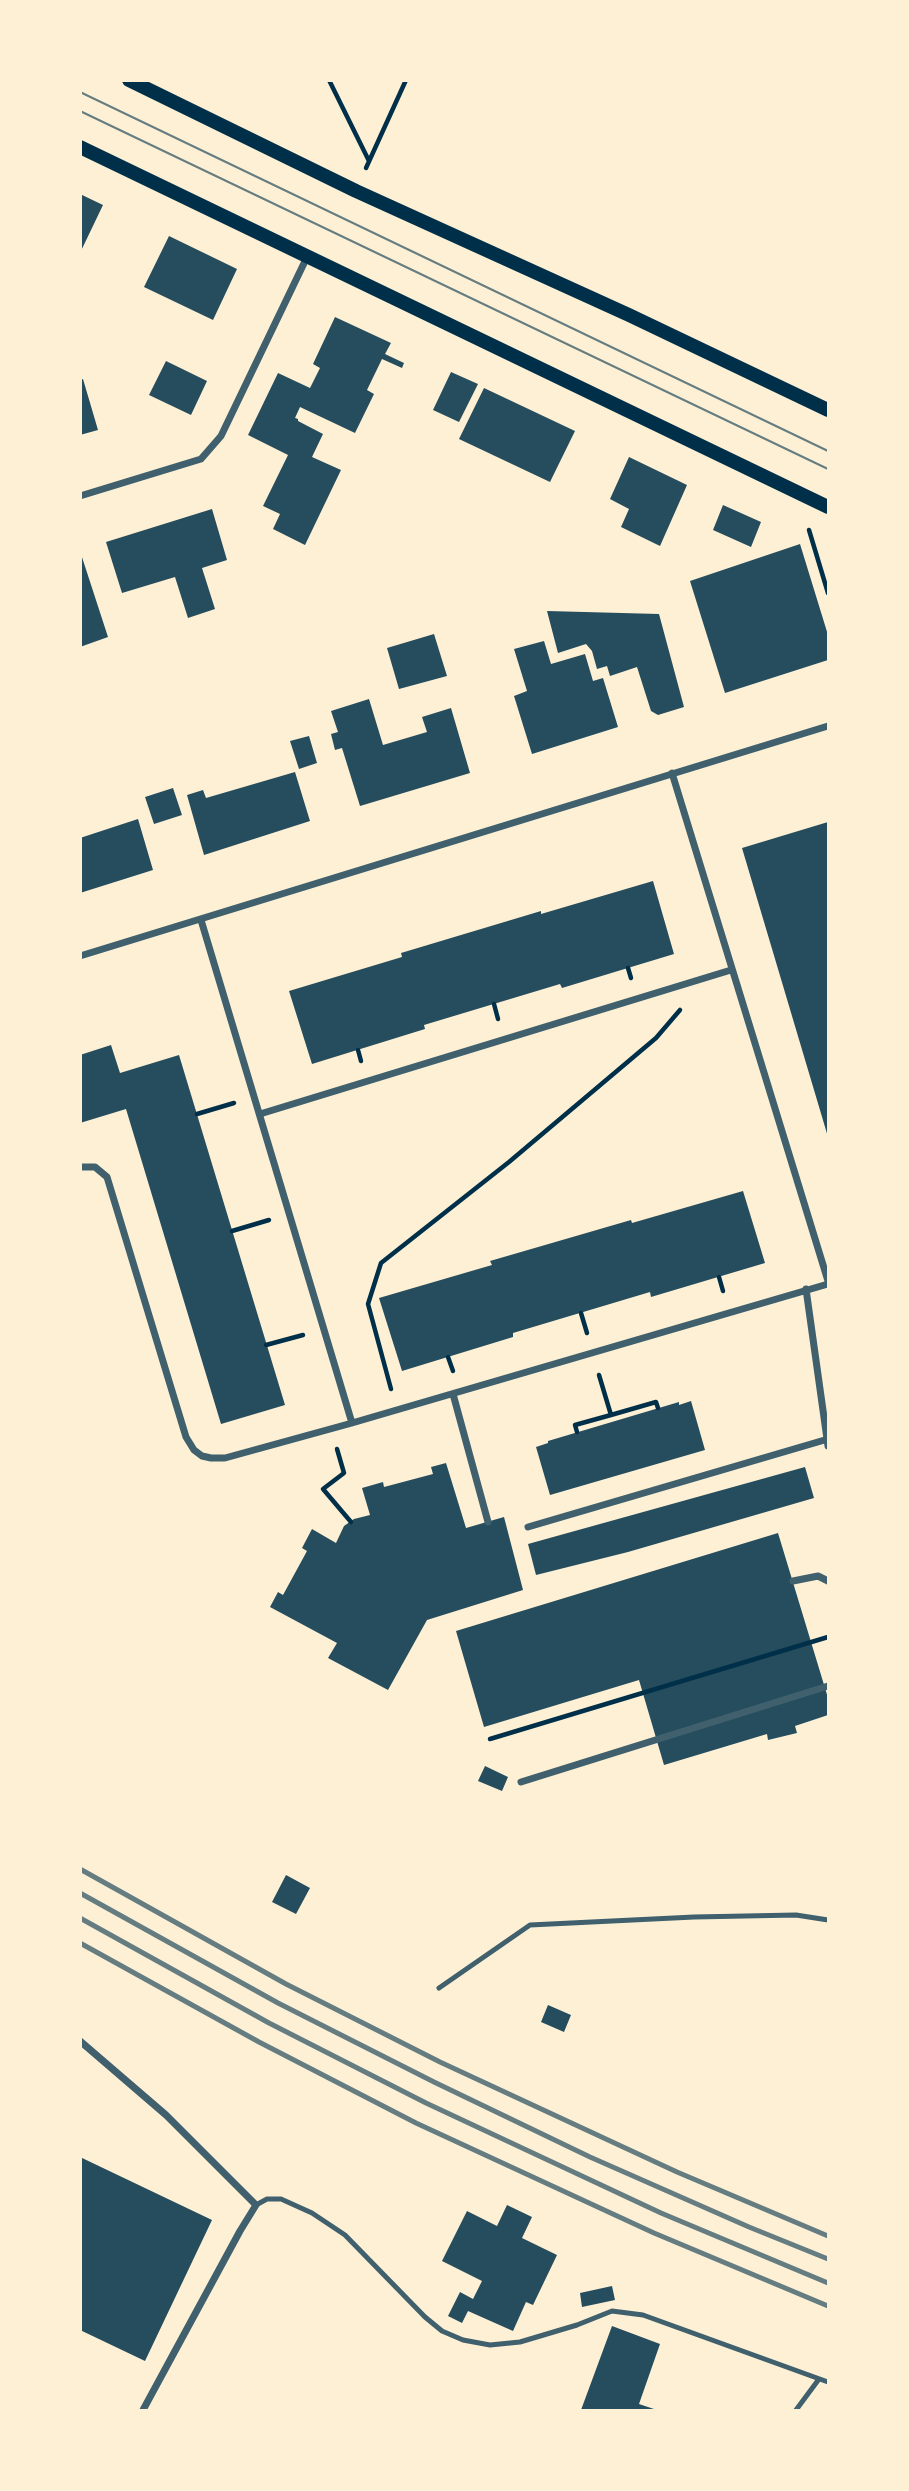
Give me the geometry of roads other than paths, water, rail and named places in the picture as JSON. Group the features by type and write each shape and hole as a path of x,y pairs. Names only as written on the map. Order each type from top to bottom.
{"main road":[{"path":"129,80 356,191 629,315 828,410"},
{"path":"80,146 828,507"}],"street":[{"path":"80,496 201,459 221,436 307,257"},
{"path":"80,956 828,726"},
{"path":"80,1167 95,1167 107,1177 186,1437 194,1450 202,1456 225,1458 331,1429 828,1282 672,773"},
{"path":"201,920 352,1423"},
{"path":"260,1114 731,970"},
{"path":"528,1527 828,1443 806,1289"},
{"path":"453,1394 488,1521"},
{"path":"793,1581 818,1576 828,1581"},
{"path":"521,1782 828,1686"},
{"path":"80,2041 166,2115 256,2205 143,2410"}],"lane":[{"path":"439,1988 530,1925 783,1915 828,1920"},
{"path":"256,2205 267,2199 281,2199 312,2213 345,2235 425,2317 442,2331 463,2340 490,2345 520,2342 612,2311 643,2315 828,2382"},
{"path":"796,2410 819,2379"}],"tram line":[{"path":"80,92 828,451"},
{"path":"80,111 828,469"}],"railway":[{"path":"80,1869 286,1984 440,2062 677,2172 828,2236"},
{"path":"80,1893 278,2003 434,2082 590,2157 828,2259"},
{"path":"80,1918 269,2023 426,2103 661,2213 828,2283"},
{"path":"80,1943 259,2042 416,2123 654,2233 828,2306"}]}
